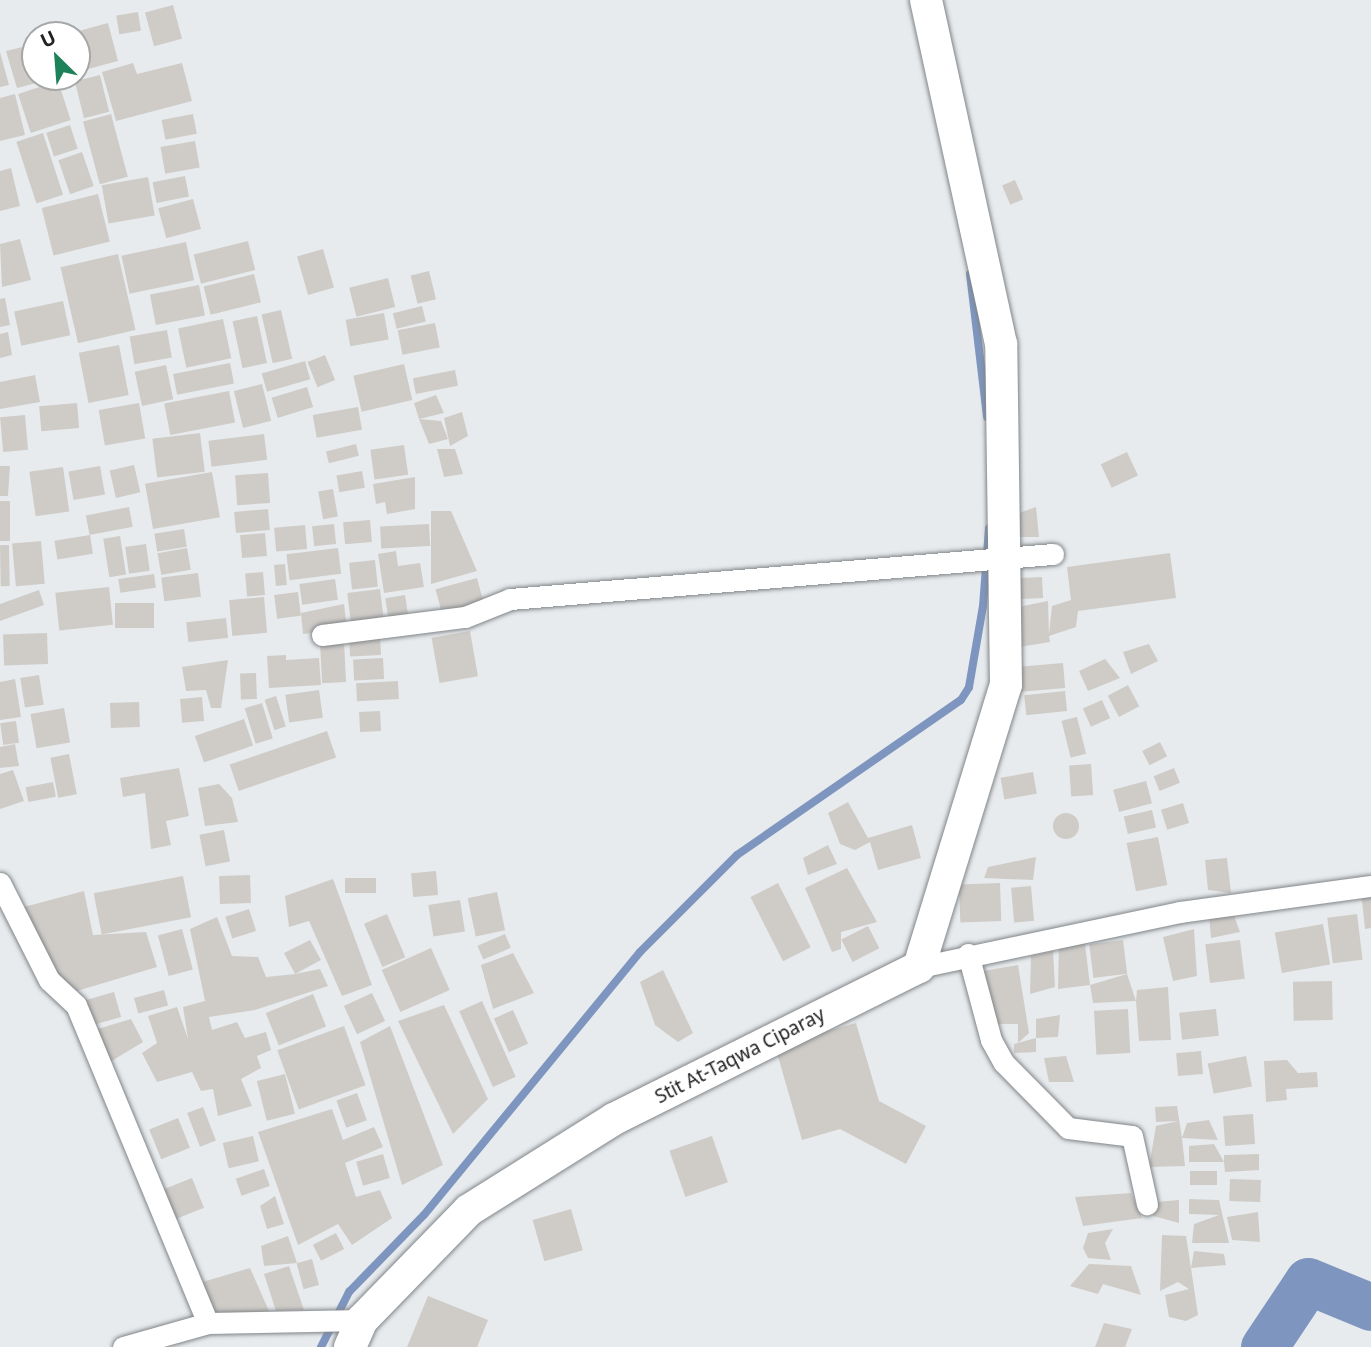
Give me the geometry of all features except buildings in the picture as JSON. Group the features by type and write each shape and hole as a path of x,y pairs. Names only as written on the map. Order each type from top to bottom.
{"main road":[{"path":"919,967 1006,685 999,556 1001,344 926,0"},
{"name":"Stit At-Taqwa Ciparay","path":"356,1333 480,1203 614,1119 919,967"}],"street":[{"path":"322,635 465,617 499,601 999,556 1053,554"},
{"path":"0,883 49,980 76,1005 208,1323"},
{"path":"919,967 968,954 1180,912 1371,886"},
{"path":"968,954 991,1040 1003,1063 1068,1128 1132,1136 1147,1204"},
{"path":"123,1347 208,1323 356,1333"}],"waterway":[{"path":"970,274 987,417"},
{"path":"321,1347 349,1292 424,1215 640,952 737,855 961,700 969,687 983,606 989,528"},
{"path":"1264,1347 1308,1281 1371,1307"}]}
